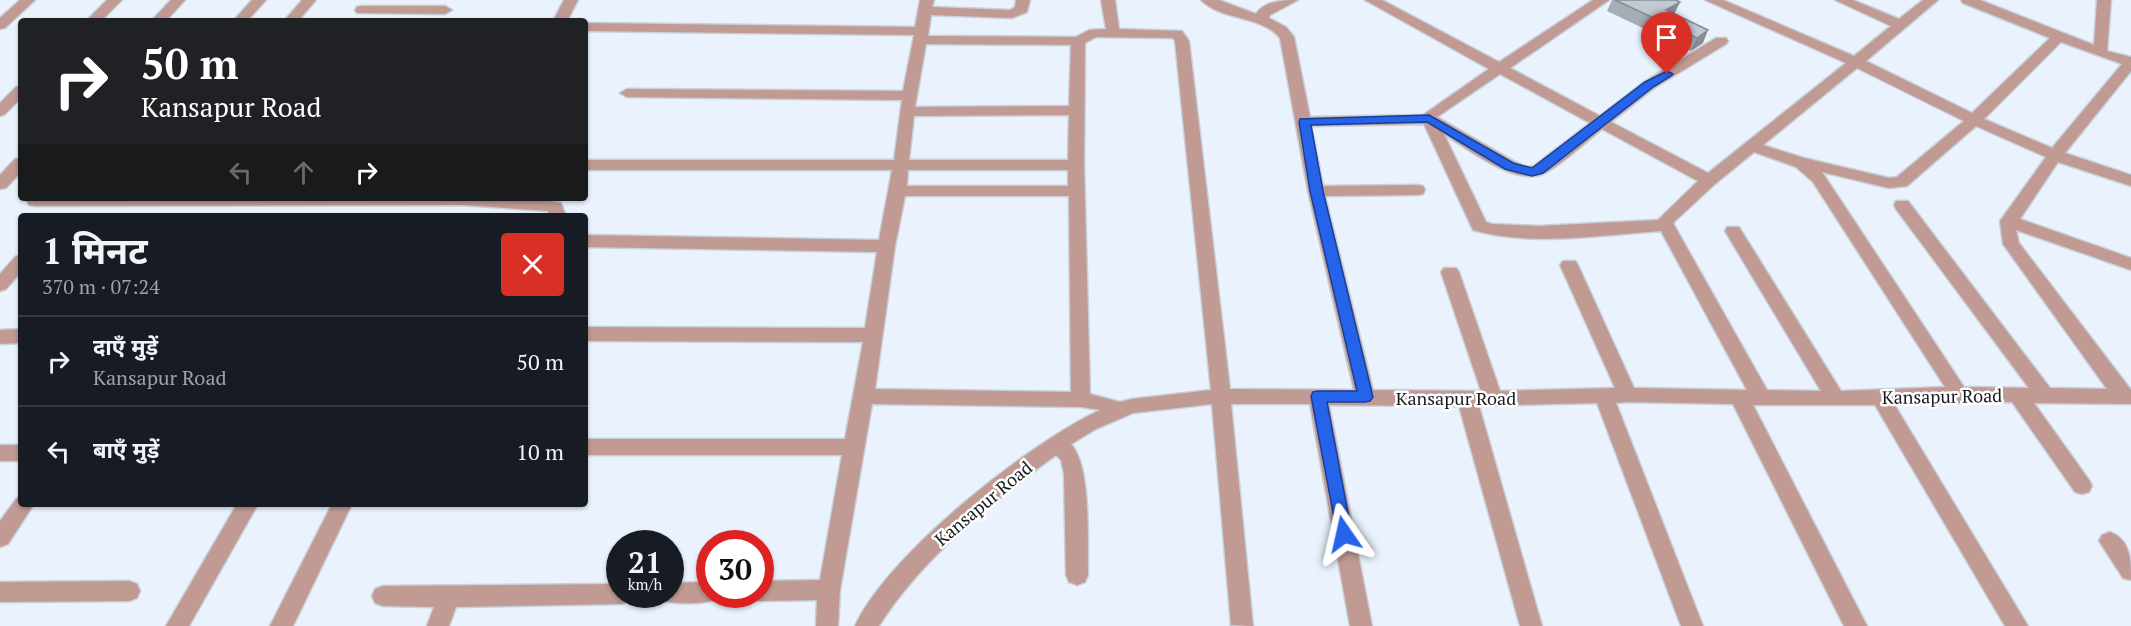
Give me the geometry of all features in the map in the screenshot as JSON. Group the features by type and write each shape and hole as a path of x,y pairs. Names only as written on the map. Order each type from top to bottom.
{"street":[{"path":"0,24 28,0"},
{"path":"96,18 115,0"},
{"path":"161,18 178,0"},
{"path":"243,18 259,0"},
{"path":"294,18 309,0"},
{"path":"562,18 571,0"},
{"path":"827,626 829,590 864,396 871,334 898,191 909,104 926,6 1012,14 1022,9 1023,0"},
{"path":"1108,0 1113,32"},
{"path":"1208,0 1239,14 1262,20 1285,33 1316,191 1365,397"},
{"path":"1262,20 1263,14 1292,0"},
{"path":"1372,0 1709,180"},
{"path":"1429,119 1431,114 1497,68 1602,0"},
{"path":"1712,0 1856,62 1974,120 2055,155 2131,181"},
{"path":"1842,0 1901,25"},
{"path":"1761,397 1666,225 1668,216 1931,0"},
{"path":"1968,0 1987,4 2059,37 2131,62 2055,155 2008,221 2008,233 2016,252 2127,396"},
{"path":"2100,53 2104,0"},
{"path":"362,10 445,10"},
{"path":"588,27 1078,40 1094,33 1174,33 1181,38 1221,396 1242,625"},
{"path":"1751,146 1802,163 1896,183 1904,179 1974,120 2059,37"},
{"path":"1078,40 1076,165 1081,400"},
{"path":"1304,122 1429,119 1509,166 1532,172 1539,170 1649,85 1721,41"},
{"path":"0,111 18,93"},
{"path":"627,93 1078,110"},
{"path":"1429,119 1479,226 1485,229 1498,232 1526,232 1666,225"},
{"path":"1802,163 1811,169 1831,195 1959,394"},
{"path":"588,165 1076,165"},
{"path":"0,184 18,166"},
{"path":"1316,191 1417,190"},
{"path":"898,191 1078,191"},
{"path":"63,213 73,201"},
{"path":"495,201 540,204 555,207 557,213"},
{"path":"1902,205 2044,394"},
{"path":"2008,221 2131,264"},
{"path":"1733,231 1836,399"},
{"path":"588,241 886,246"},
{"path":"0,285 18,264"},
{"path":"1569,265 1628,395"},
{"path":"1450,272 1493,399"},
{"path":"588,334 871,334"},
{"path":"0,337 18,336"},
{"name":"Kansapur Road","path":"866,626 877,607 929,548 1017,471 1058,443 1119,410 1148,404 1221,396 1493,399 1628,395 1836,399 1959,394 2127,396"},
{"path":"2017,394 2082,486"},
{"path":"864,396 1081,400 1101,403 1119,410"},
{"path":"1318,396 1361,626"},
{"path":"1604,396 1692,626"},
{"path":"1880,397 2017,626"},
{"path":"1739,398 1856,626"},
{"path":"1467,399 1531,626"},
{"path":"1058,443 1070,457 1074,474 1077,575"},
{"path":"588,447 853,447"},
{"path":"0,453 18,453"},
{"path":"0,538 22,507"},
{"path":"177,626 246,507"},
{"path":"281,626 340,507"},
{"path":"2110,541 2131,571"},
{"path":"774,591 829,590"},
{"path":"0,592 129,591"},
{"path":"383,596 606,594"},
{"path":"438,626 449,597"}],"building":[{"path":"1615,0 1676,0 1680,2 1666,10 1708,30 1697,38"}],"route":[{"path":"1344,534 1318,396 1365,397 1316,191 1304,122 1429,119 1509,166 1532,172 1539,170 1649,85 1667,74"}]}
